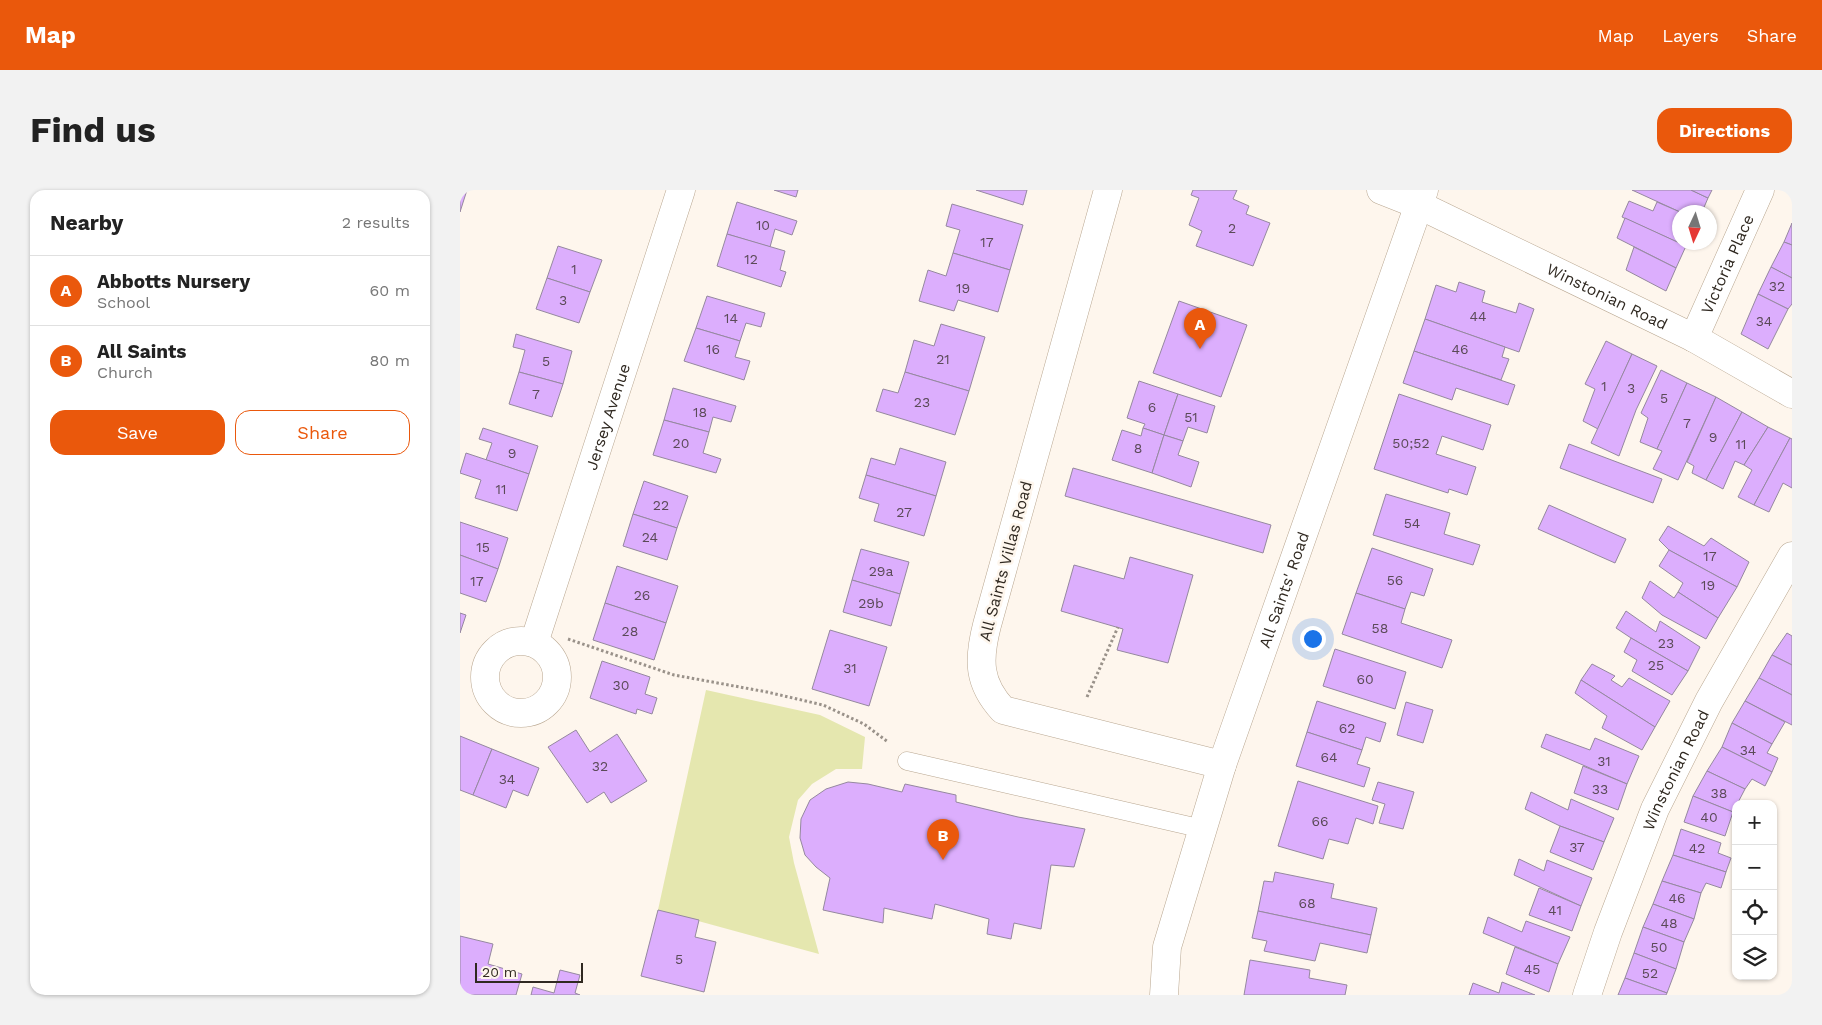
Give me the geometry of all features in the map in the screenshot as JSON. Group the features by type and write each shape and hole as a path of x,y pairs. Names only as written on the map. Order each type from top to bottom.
{"street":[{"name":"Jersey Avenue","path":"536,636 681,190"},
{"name":"All Saints Villas Road","path":"1108,190 982,644 980,659 982,674 986,687 1003,710 1222,765"},
{"path":"1381,190 1421,197"},
{"name":"Victoria Place","path":"1694,338 1760,190"},
{"name":"Winstonian Road","path":"1421,197 1694,338 1792,394"},
{"name":"All Saints' Road","path":"1164,995 1167,947 1222,765 1421,197"},
{"name":"Winstonian Road","path":"1587,995 1608,932 1655,809 1709,701 1792,556"}],"lane":[{"path":"907,761 1203,828"}],"path":[{"path":"1073,727 1118,627"},
{"path":"536,636 674,675 767,692 823,705 864,724 899,750 907,761"}],"green space":[{"path":"706,690 820,715 865,737 862,769 836,769 812,784 798,800 789,837 794,863 819,954 658,910"}],"building":[{"path":"460,190 467,190 460,212"},
{"path":"774,190 798,190 796,197"},
{"path":"976,190 1027,190 1023,205"},
{"path":"1193,190 1237,190 1233,199 1249,206 1246,214 1270,223 1253,266 1196,246 1202,231 1189,225 1199,198 1191,195"},
{"path":"1632,190 1691,190 1708,198 1705,205 1672,205 1672,208"},
{"path":"1691,190 1712,190 1708,198"},
{"path":"1629,201 1653,211 1657,202 1672,209 1672,240 1622,217"},
{"path":"737,202 797,221 792,235 775,229 770,247 727,234"},
{"path":"952,204 1023,225 1010,270 953,253 960,230 946,226"},
{"path":"1625,218 1672,240 1672,250 1684,250 1676,268 1617,238"},
{"path":"1792,223 1792,245 1784,242"},
{"path":"727,234 785,251 780,270 786,272 781,287 717,266"},
{"path":"1784,242 1792,245 1792,278 1771,267"},
{"path":"558,246 602,260 590,292 547,278"},
{"path":"1634,247 1676,268 1666,291 1626,270"},
{"path":"953,253 1010,270 998,312 958,300 954,311 919,301 928,270 946,276"},
{"path":"1771,267 1792,278 1792,304 1788,309 1758,294"},
{"path":"547,278 590,292 579,323 536,309"},
{"path":"1459,282 1485,291 1482,302 1516,313 1519,303 1534,309 1519,352 1425,319 1436,285 1456,292"},
{"path":"1758,294 1788,309 1768,349 1741,334"},
{"path":"707,296 765,313 761,327 746,323 740,341 696,328"},
{"path":"1179,301 1247,325 1221,397 1153,373"},
{"path":"1425,319 1505,347 1502,357 1509,359 1501,380 1414,351"},
{"path":"941,324 985,337 969,391 905,372 914,340 934,346"},
{"path":"696,328 740,341 735,357 750,361 744,380 684,361"},
{"path":"516,334 572,351 563,384 519,372 525,350 513,347"},
{"path":"1606,341 1632,354 1598,429 1583,421 1595,389 1585,384"},
{"path":"1414,351 1515,385 1508,405 1456,388 1452,400 1403,383"},
{"path":"1632,354 1657,366 1636,410 1619,456 1591,443"},
{"path":"1661,370 1687,383 1657,449 1640,442 1648,418 1641,413"},
{"path":"519,372 563,384 552,417 509,404"},
{"path":"905,372 969,391 955,435 876,411 883,389 898,393"},
{"path":"1139,381 1178,394 1164,435 1143,428 1145,424 1127,418"},
{"path":"1687,383 1716,397 1678,480 1653,469 1662,451 1657,449"},
{"path":"673,388 736,406 731,422 713,417 709,432 664,420"},
{"path":"1178,394 1215,406 1207,433 1188,427 1183,441 1164,435"},
{"path":"1399,394 1491,425 1483,450 1442,436 1436,454 1476,467 1467,495 1449,489 1448,493 1374,469"},
{"path":"1716,397 1742,412 1706,480 1692,473 1694,466 1687,462"},
{"path":"1742,412 1768,427 1744,465 1735,461 1723,489 1706,480"},
{"path":"664,420 709,432 703,453 721,459 716,473 653,455"},
{"path":"1768,427 1790,438 1754,505 1738,497 1752,470 1744,465"},
{"path":"483,428 538,446 529,474 486,460 492,443 479,439"},
{"path":"1143,428 1164,435 1152,473 1112,460 1122,430 1141,436"},
{"path":"1164,435 1183,441 1178,455 1199,462 1191,487 1152,473"},
{"path":"1790,438 1792,439 1792,488 1783,483 1769,512 1754,505"},
{"path":"1569,444 1662,479 1653,503 1560,468"},
{"path":"900,448 946,462 936,496 866,475 871,458 895,465"},
{"path":"466,453 529,474 517,511 475,498 481,480 460,473"},
{"path":"1073,468 1271,525 1263,553 1065,496"},
{"path":"866,475 936,496 924,536 874,521 879,504 859,498"},
{"path":"644,481 688,496 677,528 633,514"},
{"path":"1386,494 1450,513 1444,534 1480,545 1473,565 1373,535"},
{"path":"1549,505 1626,539 1615,563 1538,529"},
{"path":"633,514 677,528 667,560 623,546"},
{"path":"460,522 508,538 498,569 460,555"},
{"path":"1668,526 1704,546 1711,538 1749,562 1737,587 1669,550 1659,540"},
{"path":"1372,548 1433,569 1424,596 1411,592 1405,609 1356,593"},
{"path":"861,549 909,562 900,594 852,580"},
{"path":"1669,550 1737,587 1718,618 1678,592 1683,583 1659,566"},
{"path":"460,555 498,569 486,602 460,593"},
{"path":"1130,557 1193,575 1168,663 1117,650 1123,629 1061,611 1074,565 1124,579"},
{"path":"617,566 678,586 666,623 605,603"},
{"path":"852,580 900,594 891,626 843,612"},
{"path":"1650,581 1674,598 1678,592 1718,618 1706,639 1662,615 1642,598"},
{"path":"1356,593 1405,609 1401,623 1452,640 1442,668 1342,634"},
{"path":"605,603 666,623 654,660 593,640"},
{"path":"1626,611 1656,632 1660,621 1700,647 1688,671 1616,628"},
{"path":"460,613 466,615 460,633"},
{"path":"830,630 887,647 869,706 812,689"},
{"path":"1787,633 1792,636 1792,665 1772,655"},
{"path":"1631,638 1688,671 1672,695 1632,671 1637,660 1624,652"},
{"path":"1335,649 1406,672 1395,709 1323,686"},
{"path":"1772,655 1792,665 1792,695 1759,678"},
{"path":"602,661 650,677 645,694 657,698 652,714 637,709 636,714 590,698"},
{"path":"1592,664 1615,676 1611,680 1622,687 1629,678 1670,701 1655,727 1581,680"},
{"path":"1759,678 1792,695 1792,725 1745,701"},
{"path":"1581,680 1655,727 1642,750 1602,728 1607,716 1575,693"},
{"path":"1317,701 1386,723 1380,742 1366,737 1362,750 1307,732"},
{"path":"1745,701 1785,722 1772,744 1732,723"},
{"path":"1406,702 1433,710 1423,743 1397,735"},
{"path":"1732,723 1772,744 1767,753 1778,758 1772,772 1722,747"},
{"path":"576,730 590,752 617,734 647,781 611,803 604,792 587,803 548,747"},
{"path":"1307,732 1362,750 1357,764 1370,768 1364,787 1296,766"},
{"path":"1546,734 1590,750 1595,738 1639,756 1627,784 1541,747"},
{"path":"460,736 492,749 473,795 460,790"},
{"path":"1722,747 1772,772 1765,786 1752,779 1745,789 1707,771"},
{"path":"492,749 539,768 528,796 513,790 506,808 473,795"},
{"path":"1583,766 1627,784 1618,810 1574,793"},
{"path":"1707,771 1745,789 1739,800 1732,800 1732,812 1693,796"},
{"path":"1298,781 1378,806 1373,824 1356,818 1348,844 1329,839 1323,859 1278,846"},
{"path":"848,782 868,784 902,792 905,784 956,795 956,802 1018,817 1085,829 1074,867 1051,865 1041,929 1014,923 1011,939 987,934 989,919 935,904 932,919 884,908 883,923 823,910 830,878 805,855 800,838 801,819 810,800 826,789"},
{"path":"1378,782 1414,792 1403,829 1379,823 1385,804 1372,800"},
{"path":"1531,792 1568,810 1571,799 1614,818 1604,842 1560,826 1525,809"},
{"path":"1693,796 1732,812 1725,836 1684,822"},
{"path":"1560,826 1604,842 1593,870 1550,852"},
{"path":"1681,829 1721,843 1718,853 1731,858 1726,872 1673,855"},
{"path":"1673,855 1726,872 1721,888 1706,883 1701,893 1662,881"},
{"path":"1519,859 1544,871 1547,860 1592,878 1581,906 1514,875"},
{"path":"1275,872 1334,884 1331,898 1377,908 1371,935 1258,911 1264,881 1273,882"},
{"path":"1662,881 1701,893 1694,919 1653,904"},
{"path":"1539,888 1581,906 1572,931 1529,915"},
{"path":"1653,904 1694,919 1684,942 1643,927"},
{"path":"658,910 699,920 695,937 716,942 704,992 641,976"},
{"path":"1258,911 1371,935 1367,953 1320,943 1315,961 1264,951 1267,941 1252,938"},
{"path":"1488,917 1522,932 1526,921 1570,937 1558,964 1483,933"},
{"path":"1643,927 1684,942 1676,969 1634,953"},
{"path":"460,936 493,944 488,964 522,974 516,995 460,995"},
{"path":"1515,947 1558,964 1549,992 1506,974"},
{"path":"1634,953 1676,969 1667,993 1625,978"},
{"path":"1250,960 1310,970 1309,978 1347,985 1345,995 1244,995"},
{"path":"560,970 580,975 575,993 580,995 531,995 533,987 554,993"},
{"path":"1625,978 1667,993 1666,995 1618,995"},
{"path":"1502,982 1535,995 1469,995 1473,983 1499,993"}],"place":[{"name":"Abbotts Nursery","path":"1200,349"},
{"name":"All Saints","path":"943,860"}]}
